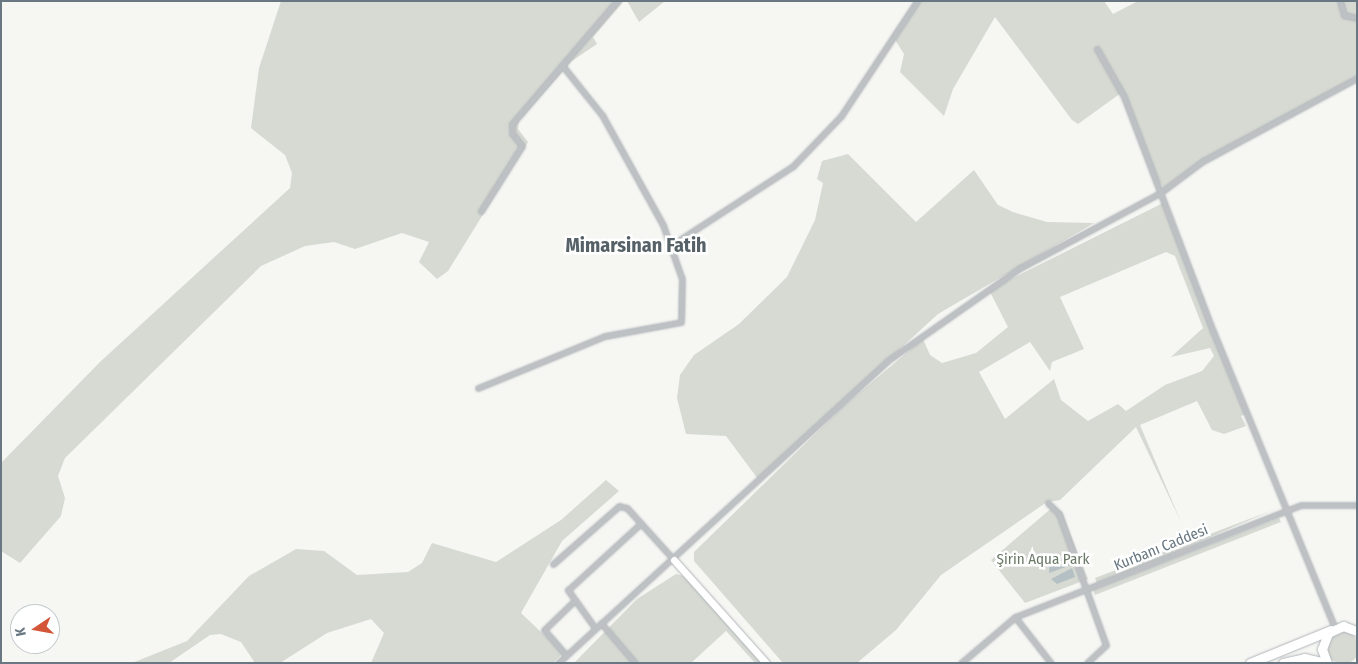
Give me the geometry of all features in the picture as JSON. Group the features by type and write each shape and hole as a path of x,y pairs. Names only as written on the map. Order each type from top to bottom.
{"highway":[{"path":"1250,663 1333,629 1357,631"},
{"path":"1283,663 1304,658 1326,663 1322,645 1333,629"}],"street":[{"path":"480,211 522,146 512,133 512,124 617,1"},
{"path":"670,246 793,166 841,116 917,1"},
{"path":"1340,1 1344,15 1357,18"},
{"path":"1097,49 1124,97 1160,193 1333,629"},
{"path":"478,388 605,336 680,322 682,279 670,246 602,115 562,65"},
{"path":"558,663 595,628 674,560 887,361 1004,277 1160,193 1203,161 1357,78"},
{"path":"1048,503 1059,514 1107,647 1087,663"},
{"name":"Kurbanı Caddesi","path":"961,663 1015,617 1086,591 1301,505 1357,505"},
{"path":"552,564 613,508 627,508 766,663"},
{"path":"595,628 573,602 569,588 641,523"},
{"path":"566,655 544,630 573,602"},
{"path":"1015,617 1051,663"},
{"path":"601,623 635,663"}],"green space":[{"path":"281,1 624,1 593,37 597,44 572,61 519,121 518,129 528,142 448,271 437,279 419,262 429,242 402,233 355,249 334,242 305,246 261,266 65,458 58,476 65,498 61,516 20,563 1,551 1,463 100,362 290,188 292,173 285,155 251,128 259,68"},
{"path":"627,1 665,1 639,22"},
{"path":"915,1 1104,1 1113,14 1138,1 1357,1 1357,79 1221,150 1164,188 1147,164 1121,93 1078,124 1072,120 995,17 953,89 944,116 900,72 904,54 892,35"},
{"path":"848,154 916,222 974,170 998,205 1013,212 1047,222 1094,223 938,314 758,479 726,436 686,434 677,398 680,375 694,355 739,324 787,277 815,220 823,183 817,179 822,161"},
{"path":"1163,203 1247,414 1241,416 1246,426 1224,434 1212,430 1197,401 1140,425 1181,522 1136,427 1060,500 1047,502 941,575 896,630 857,663 783,663 694,561 694,552 845,405 923,339 930,355 942,363 976,353 1008,327 989,290","holes":["1166,252 1175,256 1203,328 1171,357 1210,348 1214,356 1202,371 1165,385 1126,411 1118,404 1088,421 1061,400 1054,379 1005,419 979,372 1030,342 1050,371 1052,362 1084,349 1060,297"]},
{"path":"606,480 619,491 562,541 521,613 563,653 553,663 371,663 384,633 371,619 327,633 280,663 255,663 241,642 221,634 210,635 169,663 132,663 187,641 249,576 296,549 324,551 357,575 408,572 422,563 432,543 496,562 561,520"},
{"name":"Şirin Aqua Park","path":"1054,506 1062,512 1088,579 1025,603 991,560"},
{"path":"1275,509 1162,558 1097,583 1095,578"},
{"path":"1279,518 1281,522 1095,595 1093,590"},
{"path":"676,574 688,577 763,663 755,663 726,631 691,663 574,663 637,599"},
{"path":"1343,632 1349,633 1354,637 1358,642 1358,654 1354,659 1349,663 1343,664 1337,663 1332,659 1328,654 1327,648 1328,642 1332,637 1337,633"}],"shaded area":[{"path":"1068,556 1071,565 1049,573 1050,563"},
{"path":"1072,568 1075,577 1057,584 1051,579"}],"district":[{"name":"Mimarsinan Fatih","path":"636,245"}]}
